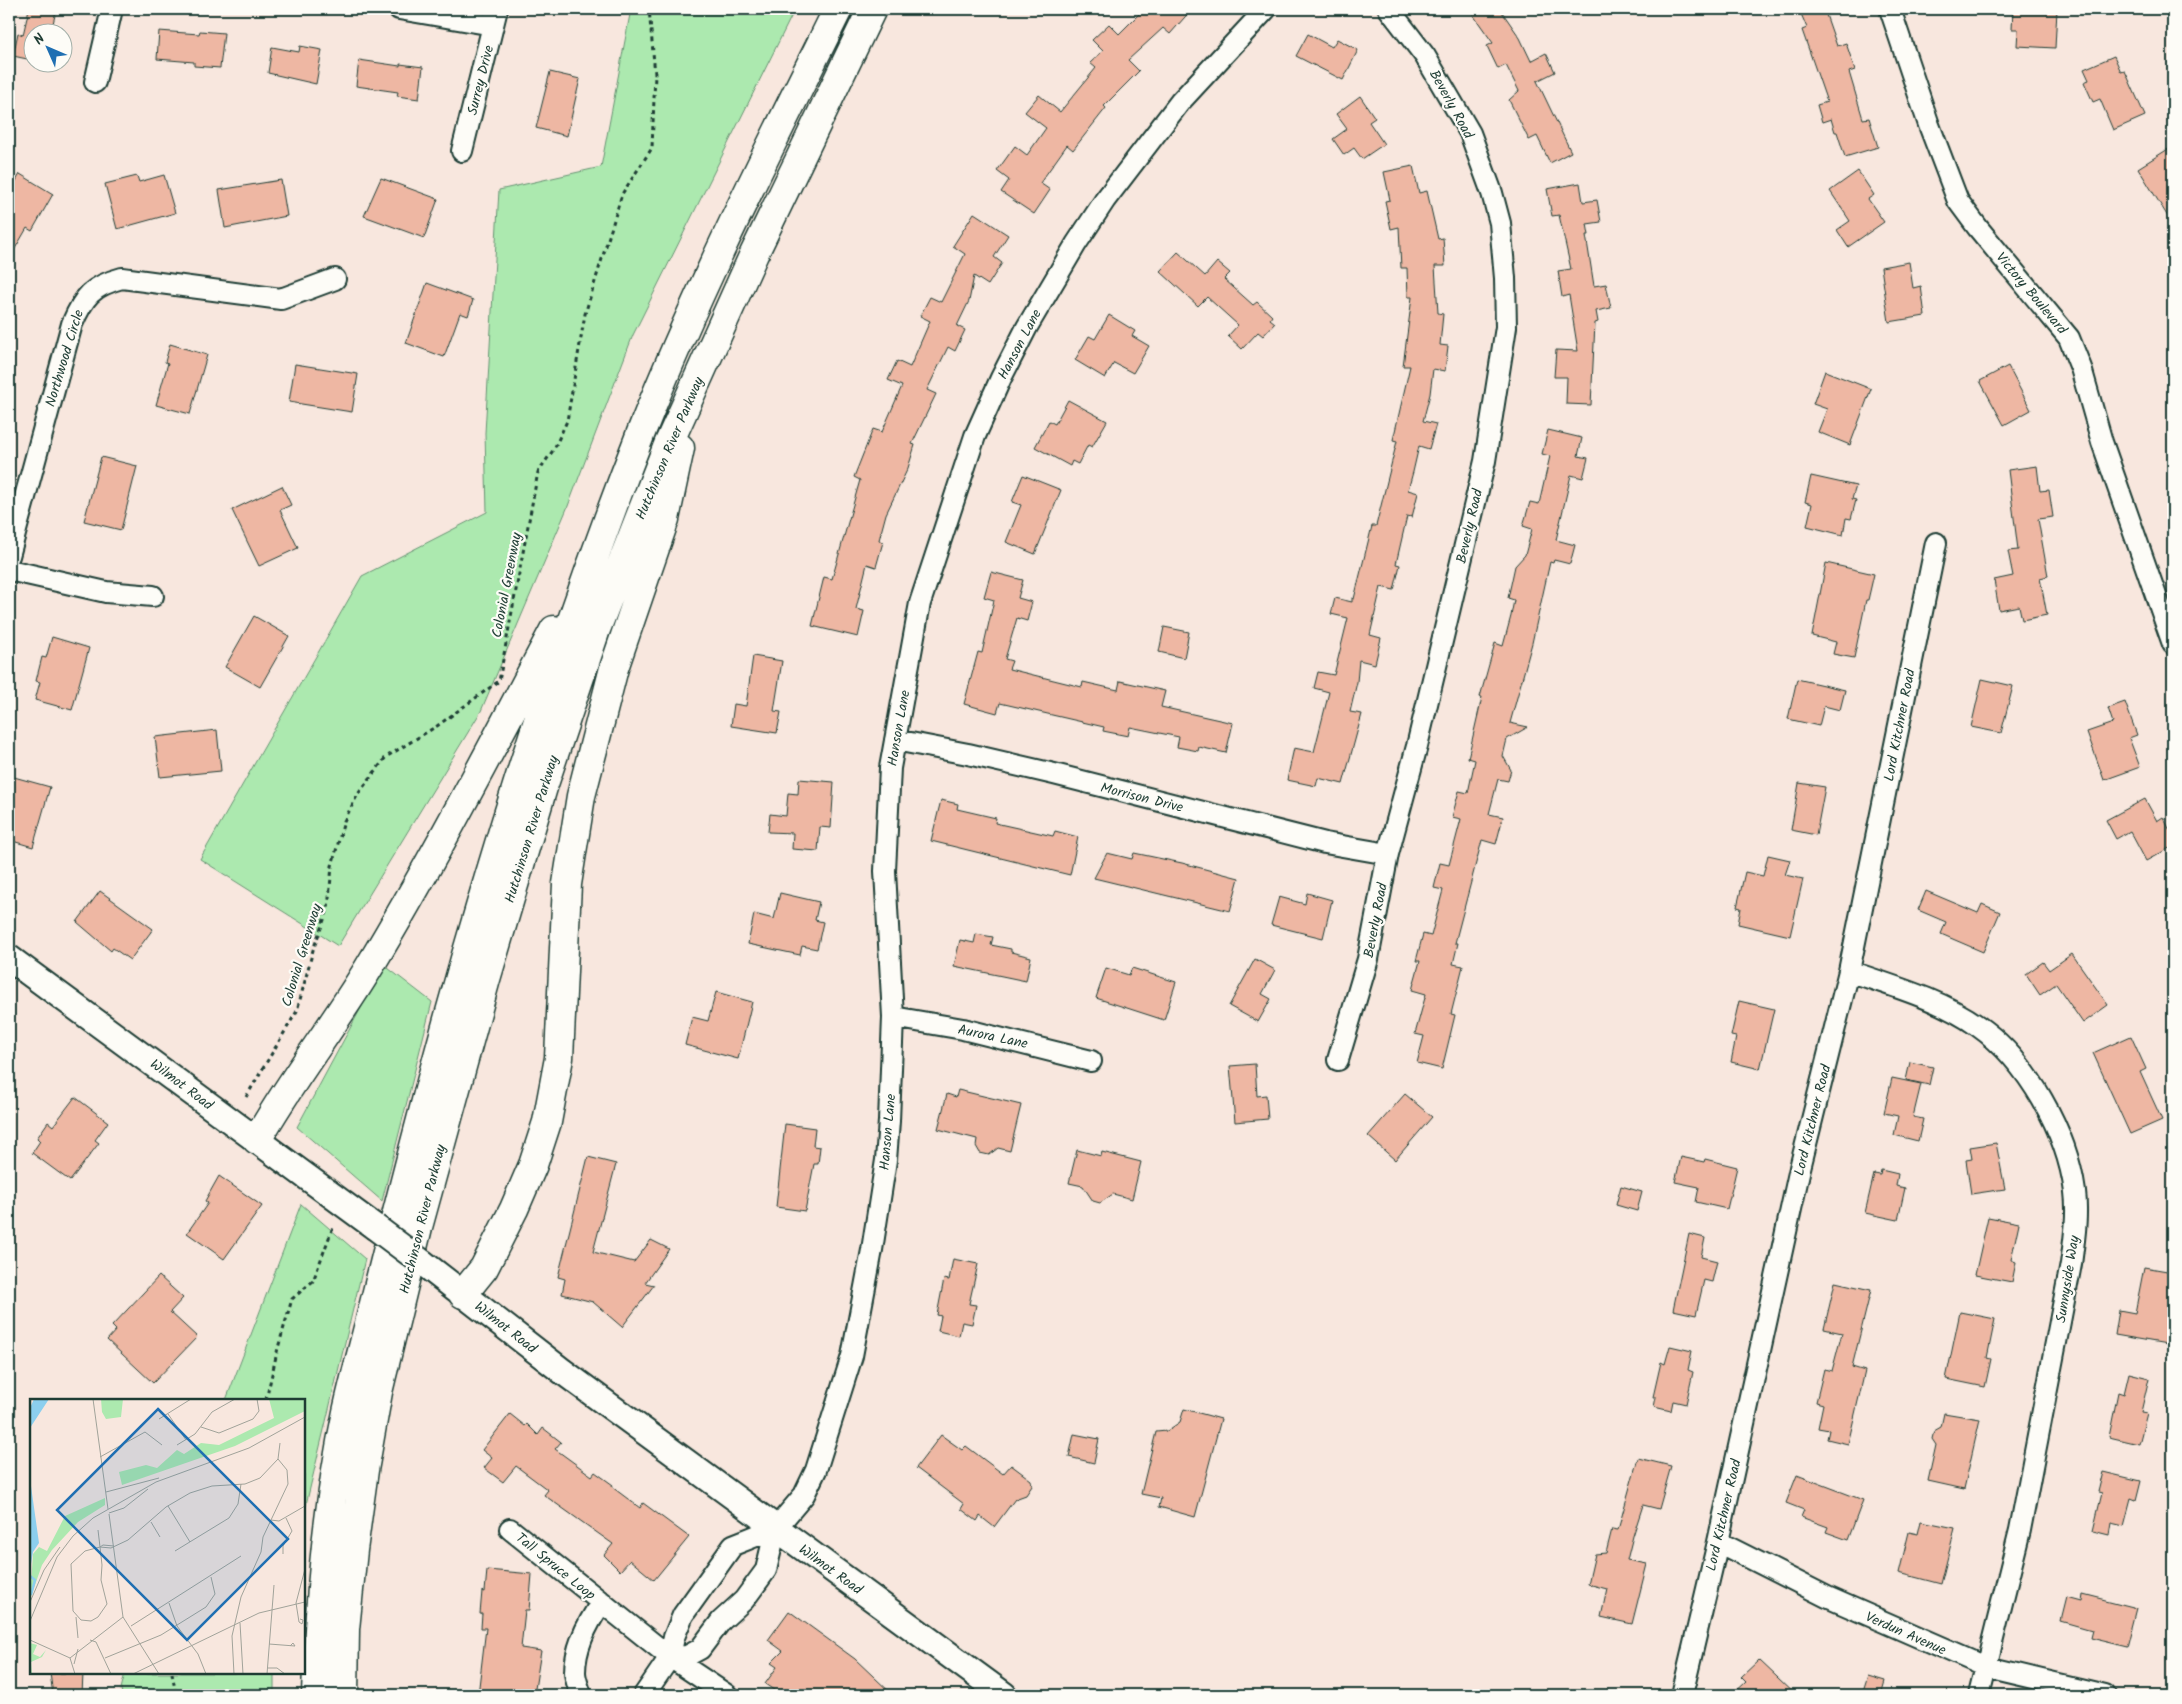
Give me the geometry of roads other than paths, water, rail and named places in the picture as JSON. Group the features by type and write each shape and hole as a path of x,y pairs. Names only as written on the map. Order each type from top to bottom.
{"highway":[{"name":"Hutchinson River Parkway","path":"316,1695 325,1558 333,1492 347,1412 429,1087 479,906 520,770 598,547 643,427 693,310 761,164 838,9"},
{"name":"Hutchinson River Parkway","path":"344,1695 347,1610 353,1550 364,1470 378,1392 418,1227 486,979 544,784 596,632 632,534 668,445 754,254 872,9"},
{"path":"463,1294 484,1268 506,1226 533,1165 547,1122 560,1051 567,884 582,796 614,668 665,519 692,395"},
{"path":"257,1140 272,1114 369,967 480,769 598,547"}],"street":[{"path":"95,82 112,9"},
{"path":"399,9 495,17"},
{"name":"Hanson Lane","path":"776,1528 804,1494 816,1470 852,1356 863,1304 886,1160 893,1017 885,871 888,798 895,740 920,603 975,436 1001,378 1027,327 1076,244 1105,200 1180,102 1266,9"},
{"name":"Beverly Road","path":"1338,1060 1368,958 1388,854 1417,746 1485,462 1506,327 1505,278 1500,223 1492,193 1470,133 1425,56 1388,9"},
{"name":"Victory Boulevard","path":"1890,9 1928,125 1958,201 2069,338 2081,368 2102,442 2173,644"},
{"name":"Surrey Drive","path":"462,151 495,17"},
{"name":"Northwood Circle","path":"9,556 72,324 80,304 87,294 98,287 122,278 281,299 335,279"},
{"name":"Lord Kitchner Road","path":"1682,1695 1718,1542 1800,1168 1849,972 1936,544"},
{"path":"9,570 106,592 153,596"},
{"name":"Morrison Drive","path":"895,740 968,754 1054,774 1325,843 1388,854"},
{"name":"Wilmot Road","path":"9,958 375,1227 562,1371 1004,1695"},
{"name":"Sunnyside Way","path":"1849,972 1945,1007 1978,1026 2004,1049 2030,1080 2049,1110 2065,1150 2075,1192 2076,1222 2071,1264 2020,1530 1979,1695"},
{"name":"Aurora Lane","path":"893,1017 989,1035 1091,1060"},
{"path":"644,1695 670,1657 674,1637 683,1615 733,1545 776,1528"},
{"path":"670,1657 687,1656 700,1649 721,1621 744,1600 766,1570 776,1528"},
{"name":"Tall Spruce Loop","path":"510,1529 670,1657 727,1695"},
{"name":"Verdun Avenue","path":"1718,1542 1827,1597 1987,1667 2105,1695"},
{"name":"Tall Spruce Loop","path":"581,1695 575,1672 579,1649 585,1629 602,1602"}]}
